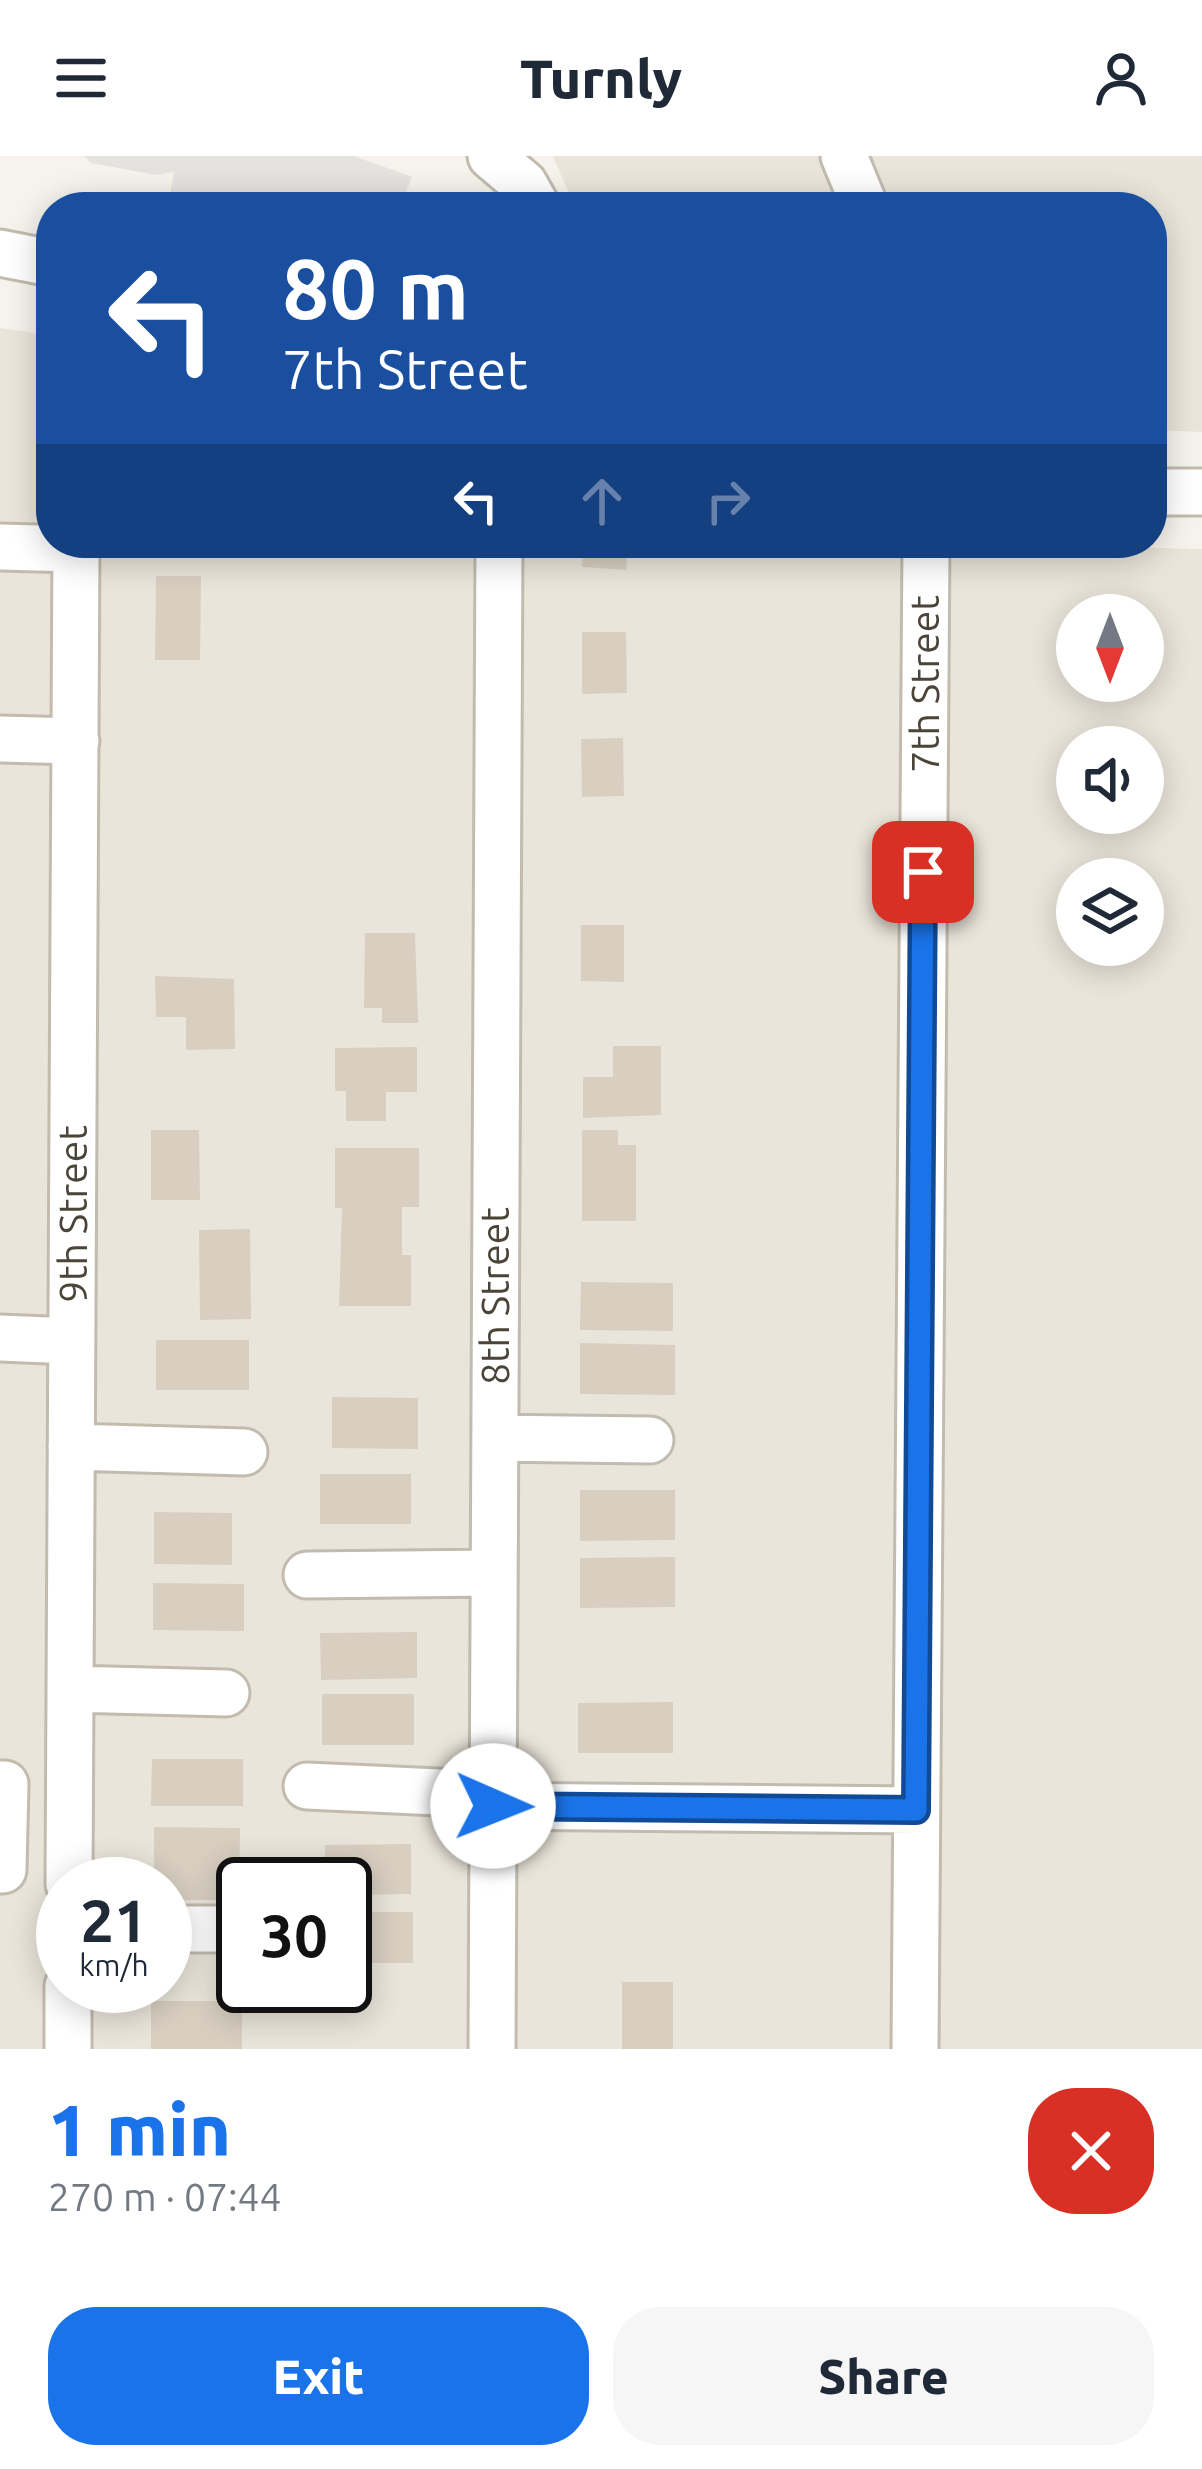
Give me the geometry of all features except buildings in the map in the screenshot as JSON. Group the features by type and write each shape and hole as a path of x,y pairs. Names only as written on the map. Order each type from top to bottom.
{"street":[{"path":"491,156 529,192"},
{"path":"844,156 859,192"},
{"path":"0,253 36,260"},
{"path":"1167,492 1202,492"},
{"path":"0,547 36,547"},
{"name":"9th Street","path":"69,1857 76,558"},
{"name":"8th Street","path":"491,2049 499,558"},
{"name":"7th Street","path":"915,2049 926,558"},
{"path":"0,739 76,741"},
{"path":"0,1376 0,1338 72,1341"},
{"path":"495,1438 650,1440"},
{"path":"71,1447 244,1452"},
{"path":"307,1575 494,1573"},
{"path":"70,1689 226,1694"},
{"path":"307,1786 460,1792 493,1806 916,1810"},
{"path":"1,1827 69,1829"},
{"path":"68,2013 68,2049"}],"shaded area":[{"path":"84,156 354,156 412,177 406,192 170,192 174,172 156,175 91,163"},
{"path":"553,156 1202,156 1202,432 1167,431 1167,192 569,192"},
{"path":"0,328 36,333 36,558 1167,558 1167,548 1202,549 1202,2049 0,2049"}],"route":[{"path":"493,1806 916,1810 923,872"}]}
